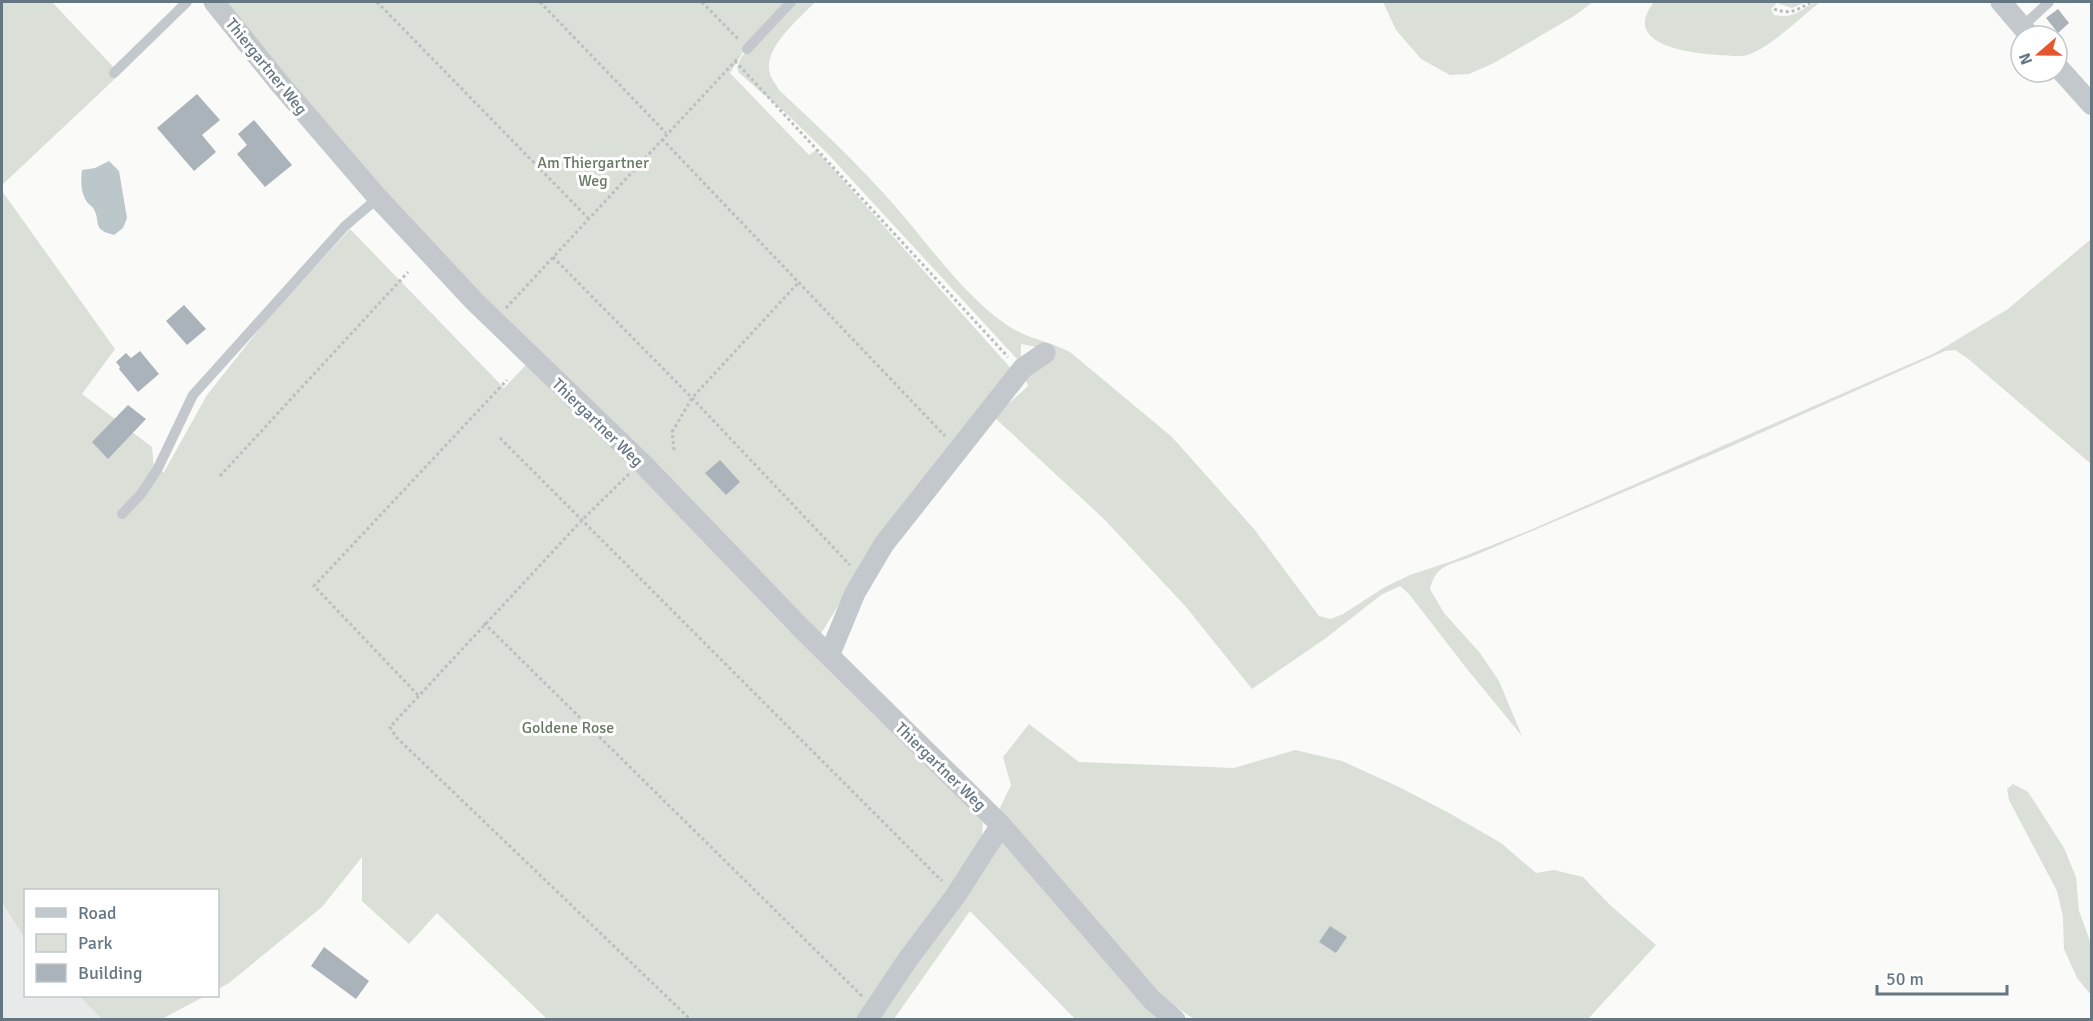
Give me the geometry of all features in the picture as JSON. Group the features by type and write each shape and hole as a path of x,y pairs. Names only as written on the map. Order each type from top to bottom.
{"street":[{"name":"Thiergartner Weg","path":"214,2 280,84 378,198 494,321 642,464 829,656 1001,825 1152,1000 1175,1020"},
{"path":"2001,2 2020,24"},
{"path":"2069,80 2091,105"},
{"path":"829,656 855,593 884,544 1023,368 1045,353"},
{"name":"Thiergartner Weg","path":"870,1013 956,895 1001,825"}],"lane":[{"path":"114,73 186,2"},
{"path":"747,49 791,2"},
{"path":"2032,24 2049,2"},
{"path":"122,514 141,494 157,470 193,395 345,226 378,198"}],"path":[{"path":"377,2 588,219"},
{"path":"540,2 666,133"},
{"path":"494,321 666,133 747,49 702,2"},
{"path":"1774,9 1786,13 1811,2"},
{"path":"735,61 1016,366 1023,368"},
{"path":"662,139 958,450"},
{"path":"553,257 692,398 863,579"},
{"path":"220,476 408,272"},
{"path":"674,450 672,432 692,398 799,282"},
{"path":"418,696 314,586 507,380"},
{"path":"500,438 956,895"},
{"path":"642,464 631,471 582,520 484,623 390,727 396,737 691,1020"},
{"path":"484,623 870,1013"}],"shaded area":[{"path":"109,161 119,171 127,218 123,228 114,235 99,227 96,213 85,198 82,186 82,170 95,168"},
{"path":"2,904 24,937 24,997 80,997 102,1019 2,1019"}],"green space":[{"path":"2,2 52,2 120,74 2,185"},
{"name":"Am Thiergartner Weg","path":"220,2 786,2 745,49 730,73 809,155 816,150 1015,373 858,574 820,635 478,295 285,79"},
{"path":"794,2 815,2 786,32 773,50 769,71 779,90 867,176 946,268 988,311 1020,333 1070,352 1172,437 1254,529 1319,616 1331,619 1343,614 1385,587 1410,575 1528,531 1935,353 2008,309 2091,239 2091,464 1966,357 1955,350 1945,351 1718,452 1440,570 1430,589 1444,613 1480,653 1499,681 1522,736 1409,594 1400,586 1381,595 1326,638 1252,689 1186,607 1104,519 994,417 1028,386 1025,377 1046,349 1021,344 1021,357 1017,359 828,154 789,116 739,73 737,67 742,56"},
{"path":"1383,2 1593,2 1574,16 1494,63 1469,74 1450,75 1421,59 1396,30"},
{"path":"1654,2 1806,2 1792,8 1777,3 1771,9 1774,15 1783,16 1795,14 1820,2 1768,45 1750,54 1739,56 1691,52 1663,44 1652,37 1646,28 1646,17"},
{"name":"Goldene Rose","path":"2,191 115,349 82,394 152,447 154,470 164,472 207,395 268,318 350,229 504,388 527,364 638,472 787,629 877,710 983,820 982,838 953,892 871,995 857,1019 547,1019 437,913 409,944 362,901 362,857 322,907 229,983 219,988 219,889 24,889 24,937 2,903"},
{"path":"1029,724 1079,762 1234,768 1295,750 1342,761 1399,787 1501,843 1536,873 1554,870 1583,877 1610,905 1656,945 1588,1019 1194,1019 1143,985 998,812 1011,785 1003,757"},
{"path":"2013,784 2028,792 2064,848 2076,877 2079,911 2091,944 2091,995 2077,978 2064,949 2063,917 2057,891 2009,800 2007,789"},
{"path":"1005,838 1172,1019 1075,1019 970,911 894,1019 874,1020"},
{"path":"80,997 203,997 162,1019 102,1019"}],"building":[{"path":"2058,9 2069,23 2051,24 2046,18"},
{"path":"197,94 220,120 202,135 216,152 194,171 157,128"},
{"path":"254,120 292,165 265,187 237,154 247,145 238,134"},
{"path":"184,305 206,329 187,345 166,321"},
{"path":"140,351 159,374 138,392 116,362 126,353 131,358"},
{"path":"128,405 146,419 108,459 92,442"},
{"path":"720,460 740,482 726,495 705,473"},
{"path":"1330,926 1347,937 1336,953 1319,942"},
{"path":"324,947 369,981 356,999 311,966"}]}
